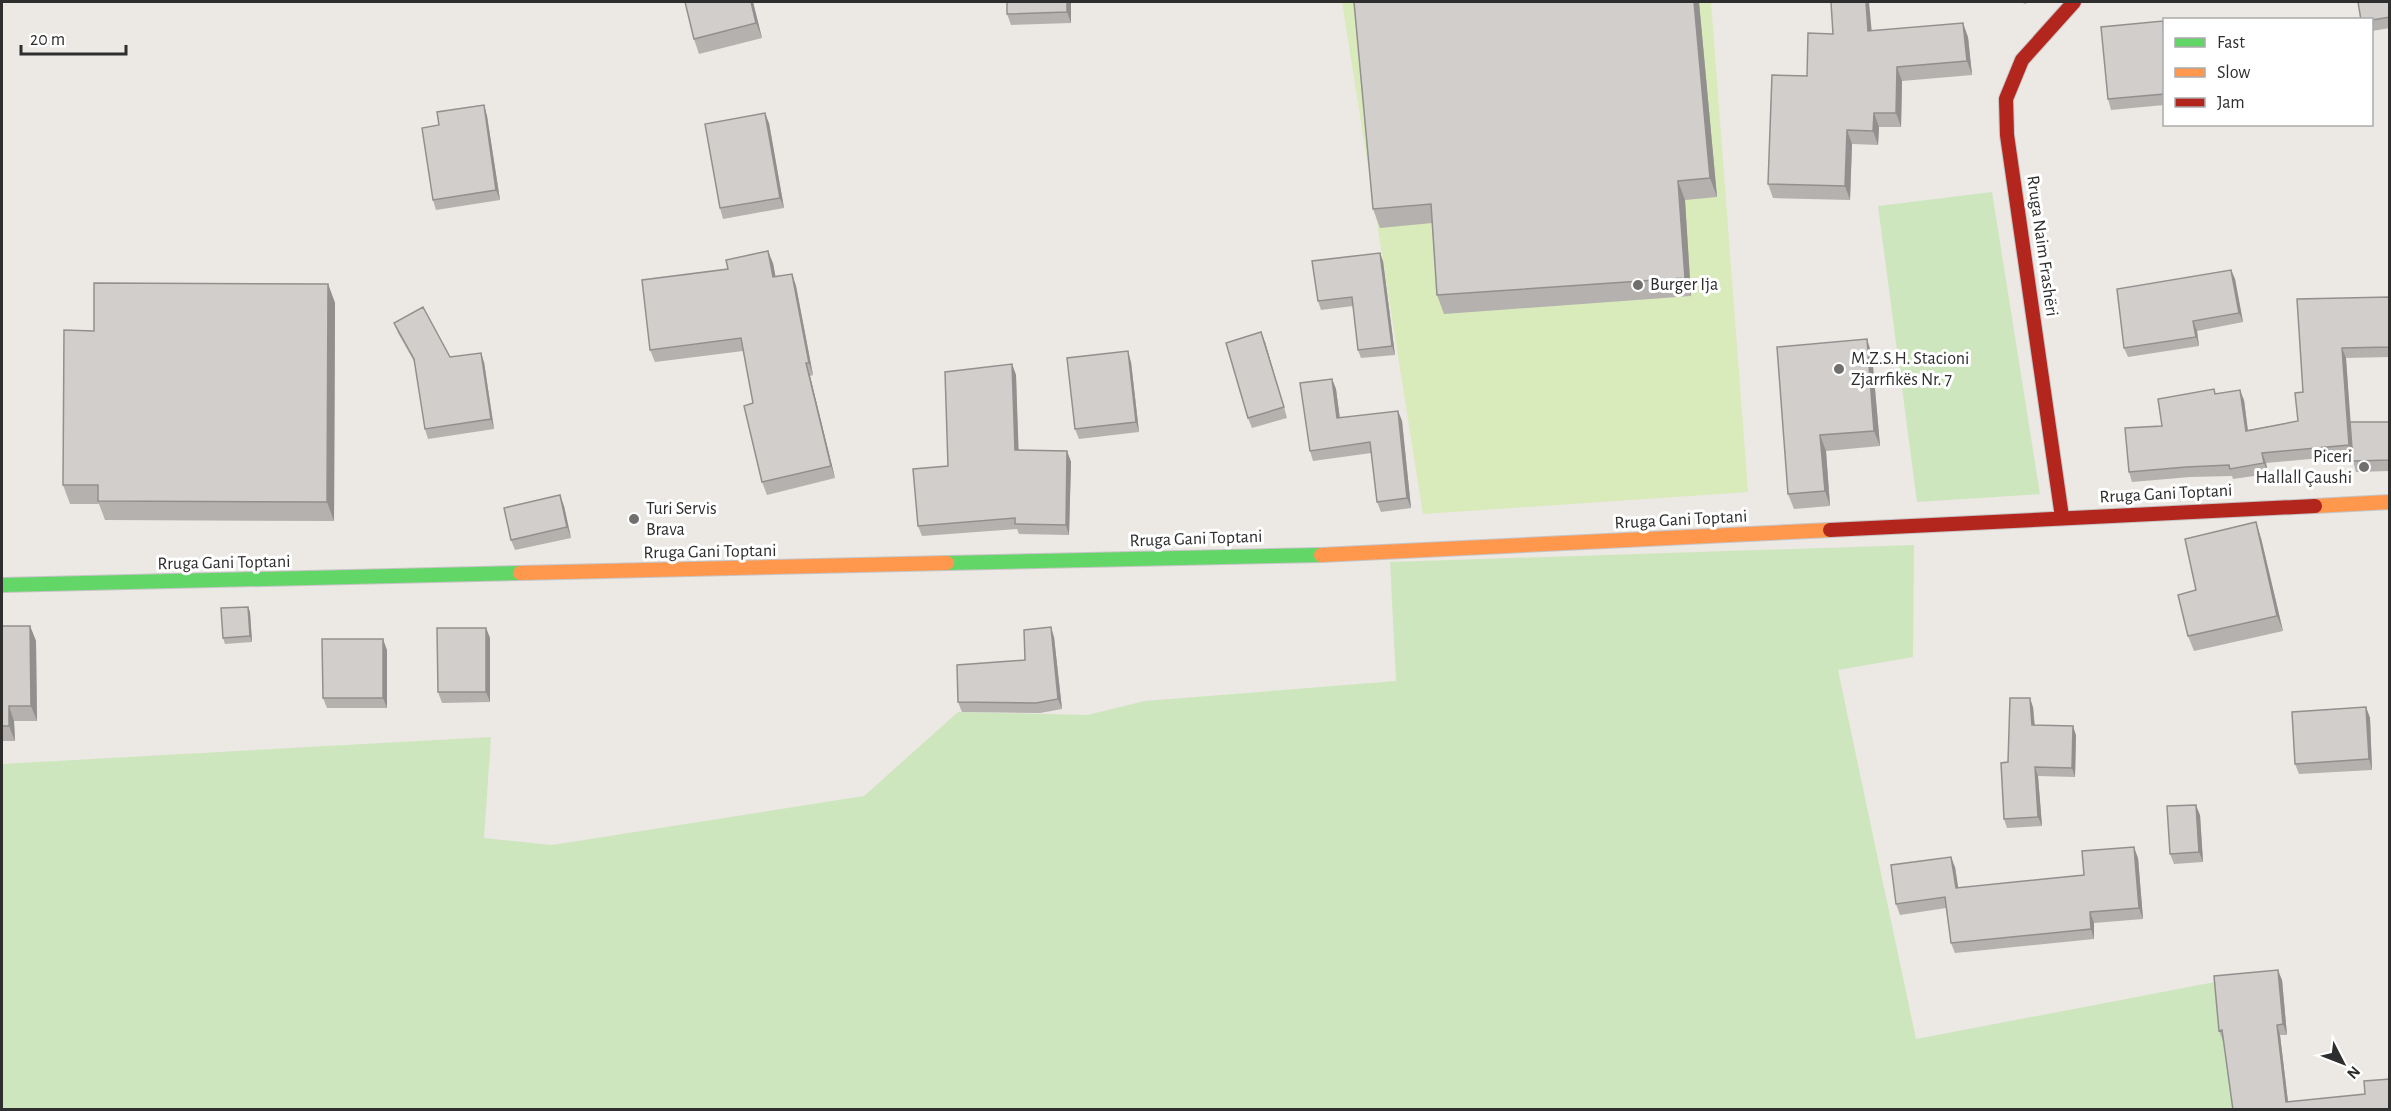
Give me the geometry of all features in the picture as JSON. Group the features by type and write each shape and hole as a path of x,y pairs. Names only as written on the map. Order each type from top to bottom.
{"main road":[{"name":"Rruga Naim Frashëri","path":"2062,517 2017,191 2007,135 2006,99 2022,60 2074,2"},
{"name":"Rruga Gani Toptani","path":"2,585 1319,555 2390,502"}],"green space":[{"path":"1342,2 1711,2 1748,492 1423,514"},
{"path":"1992,192 2040,494 1917,502 1878,206"},
{"path":"1914,545 1913,657 1838,670 1916,1039 2215,982 2241,1110 2,1110 2,764 491,737 484,838 552,845 864,796 958,712 1087,715 1145,701 1396,681 1390,562"}],"building":[{"path":"685,2 751,2 756,23 694,39"},
{"path":"1007,2 1067,2 1067,12 1007,14"},
{"path":"1354,2 1694,2 1710,178 1678,181 1685,278 1437,295 1431,204 1373,209"},
{"path":"1831,2 1866,2 1868,31 1963,23 1967,61 1897,67 1896,113 1874,113 1873,131 1847,130 1845,186 1768,184 1772,75 1807,76 1808,33 1833,34"},
{"path":"2358,2 2390,2 2390,17 2373,20 2373,18 2361,18"},
{"path":"2163,21 2163,94 2108,99 2101,27"},
{"path":"484,105 496,190 433,200 422,128 439,125 437,112"},
{"path":"765,113 780,198 720,208 705,124"},
{"path":"768,251 773,277 792,274 809,363 806,363 831,466 762,482 744,406 753,403 741,338 650,350 642,280 728,269 726,260"},
{"path":"1380,253 1392,346 1358,350 1352,297 1318,301 1312,261"},
{"path":"2231,270 2239,313 2193,321 2196,337 2124,348 2117,289"},
{"path":"94,283 328,284 327,502 98,501 98,485 63,485 64,330 94,331"},
{"path":"2390,297 2390,347 2342,348 2349,445 2262,453 2264,463 2230,469 2229,465 2129,472 2125,428 2162,426 2158,399 2214,389 2215,394 2240,390 2246,431 2298,421 2295,393 2303,392 2297,299"},
{"path":"423,307 450,357 481,353 491,419 425,429 414,359 394,323"},
{"path":"1261,332 1284,407 1248,418 1226,343"},
{"path":"1867,339 1874,431 1820,435 1825,491 1788,494 1777,347"},
{"path":"1128,351 1136,422 1075,429 1067,358"},
{"path":"1012,364 1015,450 1067,451 1066,525 1015,524 1015,518 918,526 913,469 948,466 945,372"},
{"path":"1332,379 1337,418 1398,411 1407,498 1377,502 1370,442 1310,451 1300,383"},
{"path":"2350,422 2390,422 2390,460 2353,461"},
{"path":"560,495 567,527 511,540 504,508"},
{"path":"2256,522 2277,616 2188,636 2178,595 2196,590 2185,539"},
{"path":"248,607 250,636 223,638 221,608"},
{"path":"2,626 30,626 31,706 9,706 9,726 2,726"},
{"path":"1051,627 1058,699 1036,703 958,702 957,665 1025,660 1024,630"},
{"path":"437,628 486,628 486,692 438,692"},
{"path":"322,639 383,639 383,698 323,698"},
{"path":"2010,698 2030,698 2032,725 2073,726 2072,768 2035,767 2038,817 2004,819 2001,763 2008,762"},
{"path":"2366,707 2369,759 2295,764 2292,712"},
{"path":"2196,805 2199,852 2170,854 2167,806"},
{"path":"2134,847 2139,908 2090,912 2091,929 1951,943 1945,897 1896,904 1891,865 1951,857 1956,888 2084,875 2082,851"},
{"path":"2278,970 2283,1024 2277,1025 2286,1102 2365,1094 2364,1081 2390,1079 2390,1110 2233,1110 2222,1030 2219,1031 2214,976"}],"traffic: fast":[{"path":"947,563 1321,555"},
{"path":"2,585 520,573"}],"traffic: slow":[{"path":"2315,506 2390,502"},
{"path":"1321,555 1830,530"},
{"path":"520,573 947,563"}],"traffic: jam":[{"path":"2062,517 2007,135 2006,99 2022,60 2074,2"},
{"path":"1830,530 2315,506"}],"place":[{"name":"Burger Ija","path":"1638,285"},
{"name":"M.Z.S.H. Stacioni Zjarrfikës Nr. 7","path":"1839,369"},
{"name":"Piceri Hallall Çaushi","path":"2364,467"},
{"name":"Turi Servis Brava","path":"634,519"}]}
